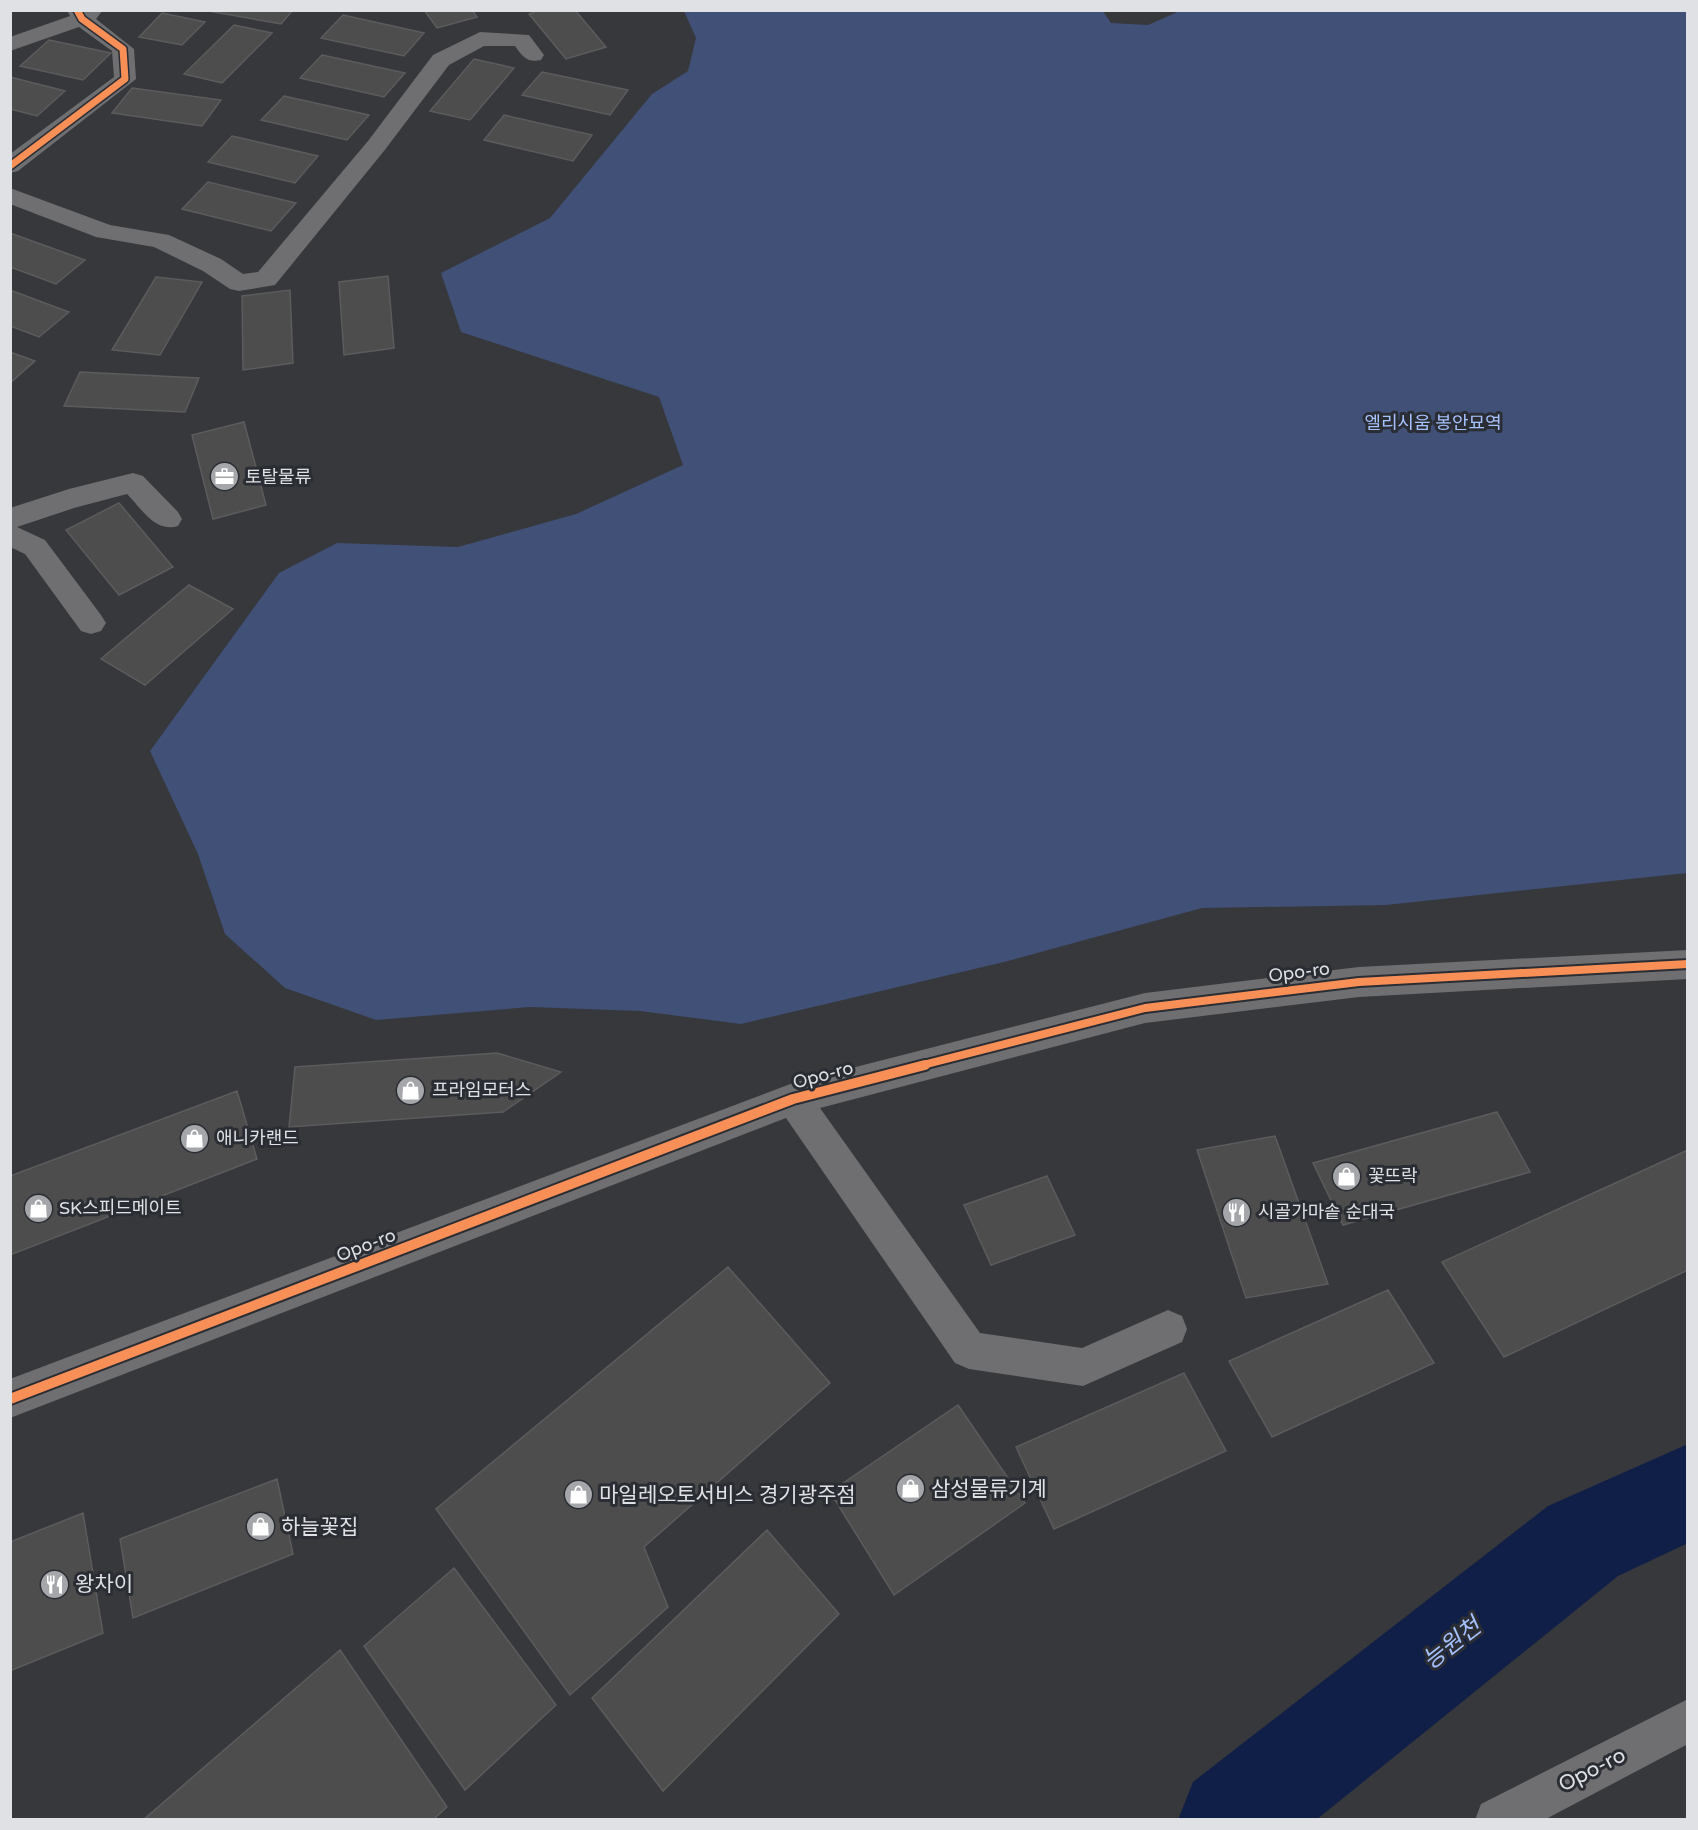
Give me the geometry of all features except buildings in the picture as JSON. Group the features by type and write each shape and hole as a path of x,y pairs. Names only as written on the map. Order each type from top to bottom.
{"street":[{"path":"10,45 84,13 123,49 125,79 10,166"},
{"path":"10,195 105,232 160,240 212,265 239,284 266,279 376,146 441,60 480,39 521,40 533,54"},
{"path":"10,519 69,499 133,483 168,519"},
{"path":"10,535 35,547 91,623"},
{"name":"Opo-ro","path":"10,1399 793,1099 1145,1008 1359,981 1688,964"},
{"path":"793,1099 969,1350 1083,1367 1168,1329"},
{"name":"Opo-ro","path":"1497,1820 1688,1720"}],"green space":[{"name":"엘리시움 봉안묘역","path":"1102,10 1111,23 1148,25 1182,10 1687,11 1687,873 1386,905 1202,908 1004,962 741,1024 640,1011 530,1007 376,1020 285,988 225,934 198,854 150,751 279,573 337,543 458,547 576,514 683,465 659,397 461,332 441,273 550,218 652,94 688,71 696,38 684,11"}],"waterway":[{"name":"능원천","path":"1231,1820 1583,1541 1688,1492"}],"cycle path":[{"path":"10,166 125,79 123,49 82,19 77,10"},
{"path":"10,1399 793,1099 1145,1008 1359,982 1688,964"}],"place":[{"name":"토탈물류","path":"224,477"},
{"name":"프라임모터스","path":"411,1090"},
{"name":"애니카랜드","path":"195,1138"},
{"name":"꽃뜨락","path":"1347,1176"},
{"name":"SK스피드메이트","path":"38,1208"},
{"name":"시골가마솥 순대국","path":"1237,1212"},
{"name":"삼성물류기계","path":"910,1489"},
{"name":"마일레오토서비스 경기광주점","path":"578,1495"},
{"name":"하늘꽃집","path":"260,1527"},
{"name":"왕차이","path":"54,1584"}]}
